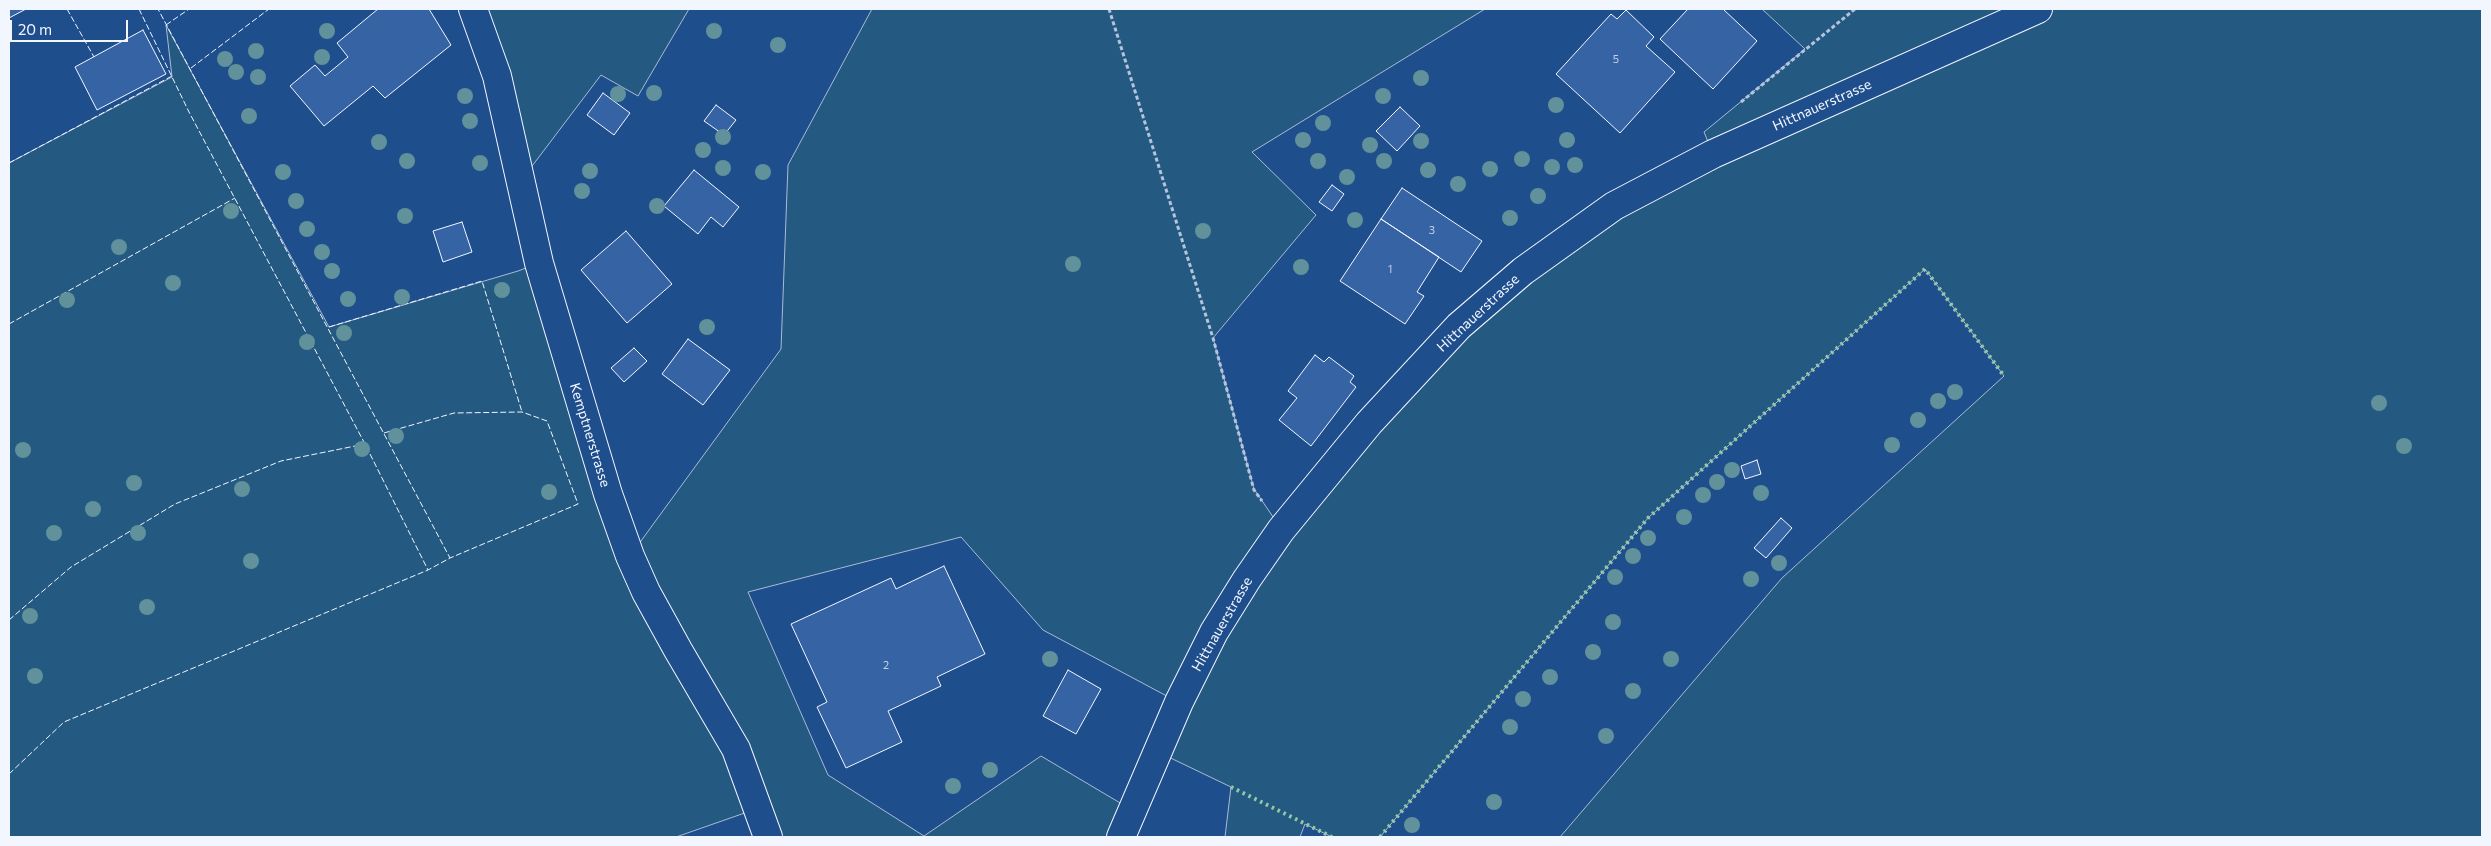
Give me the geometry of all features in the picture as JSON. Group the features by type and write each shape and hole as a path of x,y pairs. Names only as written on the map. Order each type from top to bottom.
{"street":[{"name":"Kemptnerstrasse","path":"473,9 497,76 539,263 618,521 646,592 736,748 768,837"},
{"name":"Hittnauerstrasse","path":"1121,837 1160,742 1214,632 1247,579 1282,530 1369,424 1459,326 1522,270 1614,206 1713,154 2038,9"}],"path":[{"path":"1109,9 1213,338 1254,490 1282,530"},
{"path":"1740,103 1855,9"}],"shaded area":[{"path":"473,9 689,9 638,96 601,75 520,182"},
{"path":"872,9 1485,9 1252,152 1316,215 1213,338 1254,489 1282,530 1459,326 1713,154 1704,132 1805,49 1762,9 2482,9 2482,837 1560,837 1782,578 2004,376 1925,269 1648,518 1380,837 1332,837 1305,824 1300,837 1225,837 1231,787 1156,751 1178,702 1043,630 961,537 748,592 828,775 924,836 1041,756 1132,810 1121,837 768,837 759,808 676,837 9,837 9,163 172,77 166,25 329,327 518,271 539,263 630,556 781,349 788,165"}],"building":[{"path":"9,9 26,9 9,18"},
{"path":"378,9 429,9 451,45 385,98 373,86 324,126 290,86 315,65 325,76 348,57 337,43"},
{"path":"1688,9 1723,9 1757,41 1713,89 1660,39"},
{"path":"1626,10 1654,37 1646,46 1675,72 1620,133 1556,74 1611,14 1617,19"},
{"path":"143,30 166,74 97,110 75,67"},
{"path":"603,93 630,113 614,135 587,115"},
{"path":"716,105 736,120 724,135 704,121"},
{"path":"1400,107 1420,126 1397,151 1376,131"},
{"path":"694,170 739,207 723,227 711,217 698,234 664,206"},
{"path":"1332,185 1344,194 1332,211 1319,202"},
{"path":"1402,188 1482,241 1461,272 1381,219"},
{"path":"1381,219 1439,257 1417,292 1424,296 1405,324 1340,281"},
{"path":"462,222 472,252 443,262 433,231"},
{"path":"626,231 672,284 627,323 581,270"},
{"path":"688,339 730,370 703,405 662,374"},
{"path":"634,348 647,361 624,382 611,368"},
{"path":"1315,355 1324,362 1329,357 1354,376 1350,382 1356,387 1311,446 1279,420 1297,398 1288,391"},
{"path":"1757,460 1761,474 1745,479 1741,466"},
{"path":"1781,518 1792,528 1766,558 1754,548"},
{"path":"944,566 985,654 937,677 941,686 888,711 902,742 846,768 817,707 827,702 791,624 891,578 896,589"},
{"path":"1068,670 1101,689 1076,734 1043,716"}],"hedge":[{"path":"1380,837 1648,518 1925,269 2004,376"},
{"path":"1231,787 1332,837"}],"fence":[{"path":"67,9 94,57"},
{"path":"139,9 189,112 365,444 428,570 450,558 158,9"},
{"path":"166,25 189,9"},
{"path":"191,68 269,9"},
{"path":"9,163 172,76"},
{"path":"9,324 235,198"},
{"path":"329,327 482,281 522,412"},
{"path":"384,433 454,413 522,412 547,421 578,504 450,558"},
{"path":"9,620 71,567 175,504 281,461 365,444"},
{"path":"9,774 64,722 428,570"}]}
